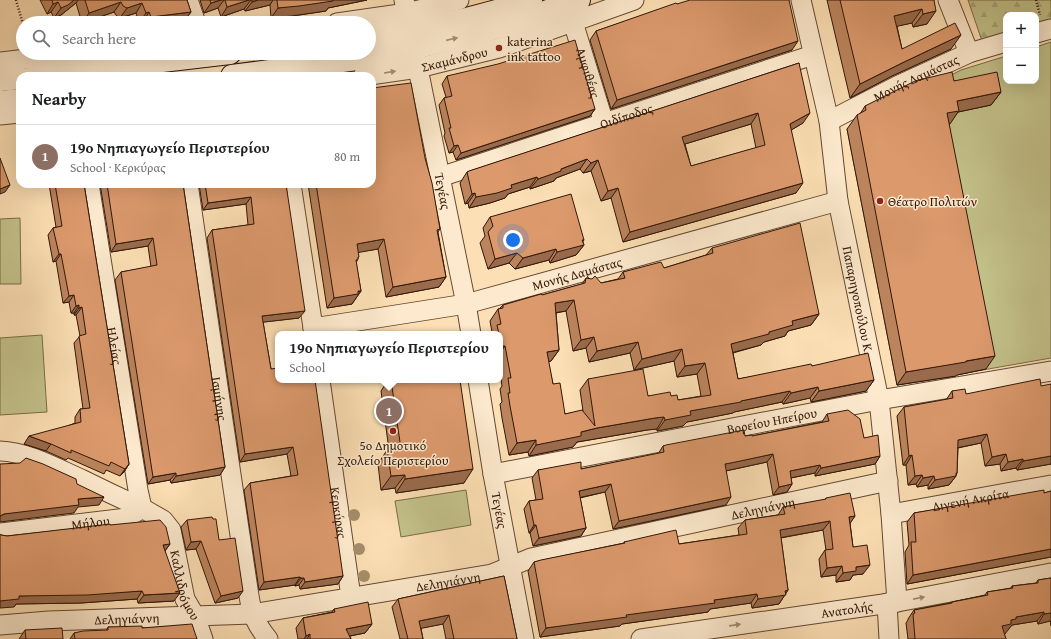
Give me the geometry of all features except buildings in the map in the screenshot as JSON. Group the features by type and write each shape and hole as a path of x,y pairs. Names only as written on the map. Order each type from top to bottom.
{"main road":[{"path":"376,36 410,32 479,16 531,0"},
{"path":"376,56 379,56 410,32 478,33 528,18 579,0"},
{"path":"68,72 170,60"},
{"path":"261,72 350,60"},
{"path":"0,80 16,78"},
{"path":"0,102 16,100"}],"street":[{"path":"188,0 194,16"},
{"path":"376,28 410,32 458,0"},
{"name":"Σκαμάνδρου","path":"366,72 410,32 499,48 634,0"},
{"name":"Παπαρηγοπούλου Κ.","path":"801,0 829,121 838,201 879,400 891,514 892,603 889,639"},
{"path":"948,0 969,53"},
{"name":"Αμφιθέας","path":"574,22 604,122"},
{"path":"1039,32 1051,29"},
{"name":"Τεγέας","path":"410,32 470,331"},
{"name":"Μονής Δαμάστας","path":"829,121 897,86 969,53 1003,43"},
{"name":"Οιδίποδος","path":"440,177 604,122 814,55"},
{"path":"0,62 17,60"},
{"path":"0,115 16,113"},
{"name":"Ηλείας","path":"90,188 136,482 142,508"},
{"name":"Ισμήνης","path":"189,188 252,614"},
{"path":"292,188 313,331"},
{"name":"Μονής Δαμάστας","path":"313,331 466,304 838,201"},
{"name":"Βορείου Ηπείρου","path":"493,474 879,400 1051,371"},
{"name":"Κερκύρας","path":"320,383 351,597"},
{"name":"Τεγέας","path":"478,383 493,474 524,639"},
{"path":"0,451 10,451 52,466 142,508"},
{"name":"Δεληγιάννη","path":"0,625 49,621 252,614 492,574 531,558 888,481"},
{"name":"Διγενή Ακρίτα","path":"891,514 1051,484"},
{"name":"Καλλιδρόμου","path":"142,508 164,520 172,530 185,600 195,616 203,639"},
{"name":"Μήλου","path":"0,533 127,518 142,508"},
{"name":"Ανατολής","path":"641,639 892,603 1051,573"},
{"path":"252,614 260,629 268,639"}],"path":[{"path":"16,0 21,16"}],"green space":[{"path":"968,0 1051,0 1051,19 1039,22 1039,12 1003,12 1003,34 982,41"},
{"path":"1051,42 1051,358 897,385 847,129 961,70 1003,57 1003,84 1039,84 1039,46"},
{"path":"20,218 21,284 0,284 0,219"},
{"path":"42,335 47,412 0,415 0,338"},
{"path":"466,490 471,525 401,537 395,501"}],"place":[{"name":"katerina ink tattoo","path":"499,48"},
{"name":"Θέατρο Πολιτών","path":"880,201"},
{"name":"19ο Νηπιαγωγείο Περιστερίου","path":"389,411"},
{"name":"5ο Δημοτικό Σχολείο Περιστερίου","path":"393,431"}]}
